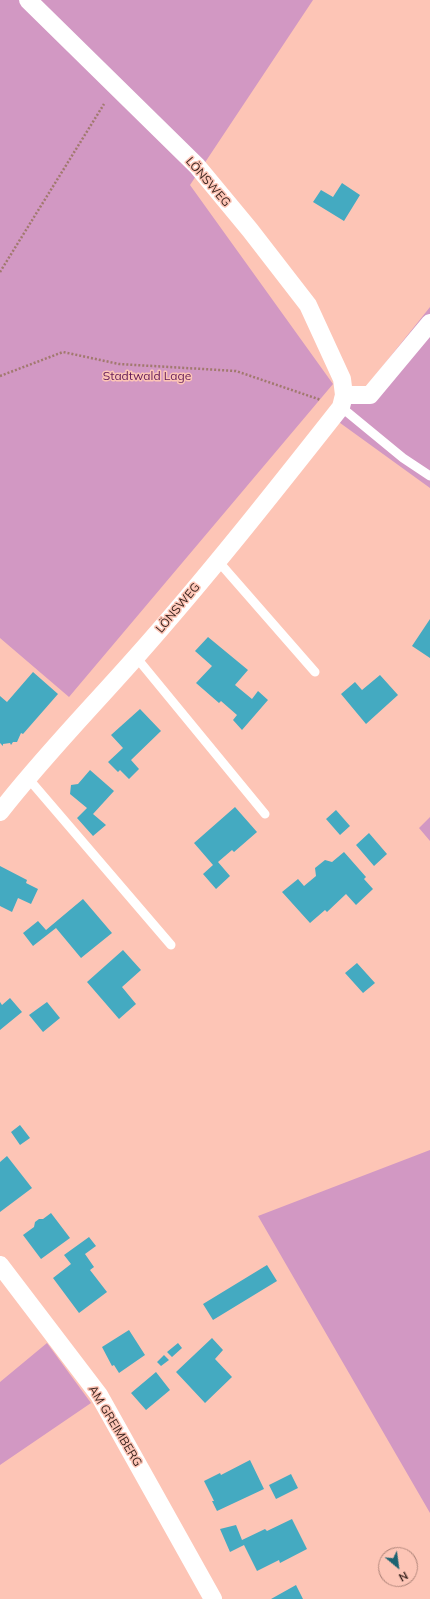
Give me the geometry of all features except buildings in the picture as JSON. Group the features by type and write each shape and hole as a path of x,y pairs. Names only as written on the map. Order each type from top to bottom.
{"street":[{"name":"LÖNSWEG","path":"0,812 27,777 136,657 218,561 343,401 342,379 308,305 250,230 196,166 28,0"},
{"path":"343,401 370,395 430,323"},
{"name":"AM GREIMBERG","path":"0,1265 99,1395 213,1599"}],"lane":[{"path":"343,401 403,458 430,476"},
{"path":"218,561 315,672"},
{"path":"136,657 265,814"},
{"path":"27,777 171,945"}],"path":[{"path":"0,272 96,118 114,85"},
{"path":"0,376 63,352 119,364 236,372 343,401"}],"green space":[{"name":"Stadtwald Lage","path":"0,0 313,0 190,185 333,384 69,697 0,638"},
{"path":"430,307 430,488 336,420 362,392"},
{"path":"430,817 430,841 419,828"},
{"path":"430,1150 430,1513 258,1216"},
{"path":"47,1343 91,1403 0,1465 0,1382"}]}
